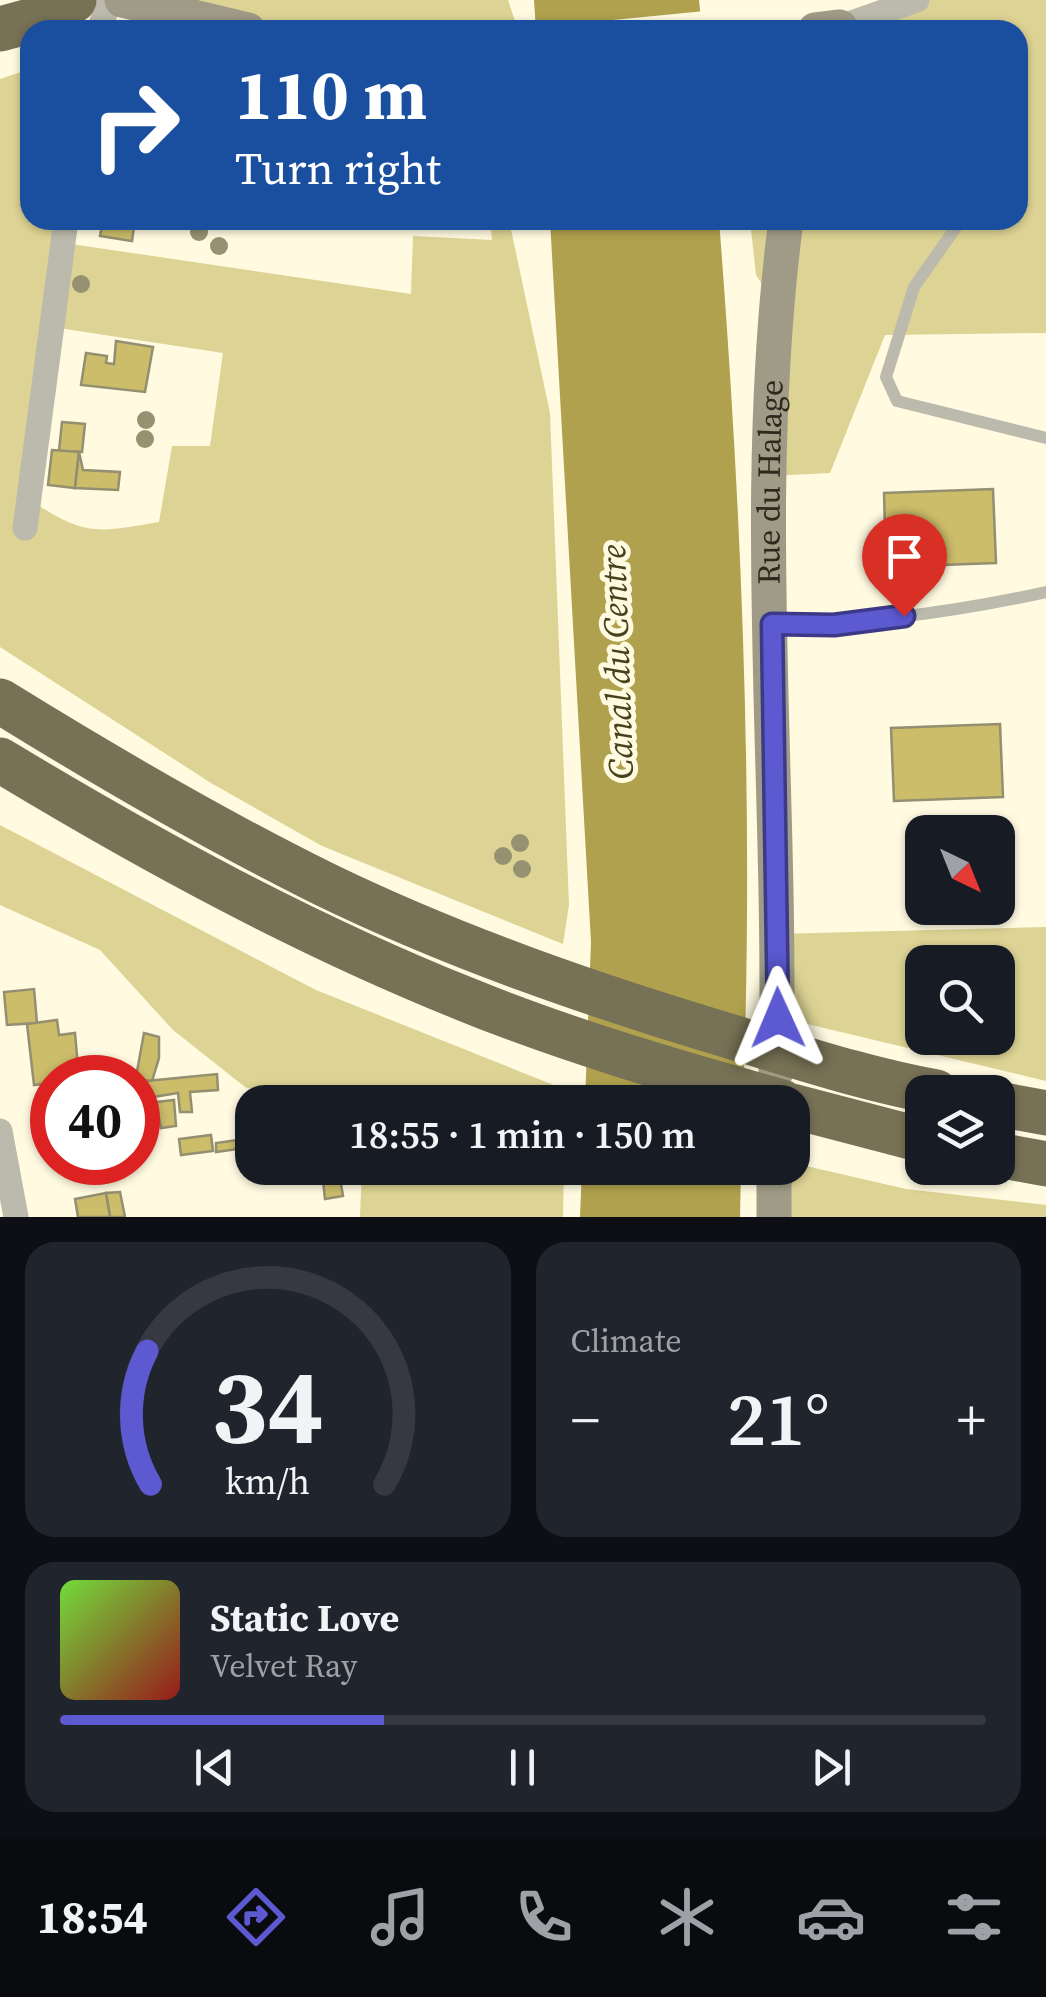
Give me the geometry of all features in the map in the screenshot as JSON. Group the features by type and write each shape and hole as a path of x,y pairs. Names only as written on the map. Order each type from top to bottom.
{"highway":[{"path":"33,20 74,0"},
{"path":"90,20 109,0"},
{"path":"0,700 211,824 324,884 471,948 636,1008 905,1087"},
{"path":"0,760 85,811 294,924 465,1000 631,1059 720,1085"},
{"path":"0,792 85,811"},
{"path":"1015,1107 1046,1113"},
{"path":"810,1111 905,1137"},
{"path":"1015,1158 1046,1164"}],"street":[{"path":"122,0 206,20"},
{"path":"858,20 917,0"},
{"path":"25,528 65,230"},
{"name":"Rue du Halage","path":"779,1085 768,458 776,304 785,230"},
{"path":"0,1131 16,1217"},
{"path":"774,1185 774,1217"}],"lane":[{"path":"954,230 914,288 886,377 896,400 1046,438"},
{"path":"772,624 852,623 975,608 1046,592"}],"shaded area":[{"path":"181,0 508,0 515,20 226,20"},
{"path":"917,0 1046,0 1046,333 885,335 830,473 767,476 775,304 756,275 751,230 1028,230 1028,20 846,20"},
{"path":"20,72 20,230 65,230 64,243 411,294 413,236 492,240 491,230 511,230 550,413 569,905 563,944 322,846 211,783 0,647 0,79","holes":["52,327 223,353 210,446 172,446 159,522 91,529 64,520 30,500"]},
{"path":"0,825 316,990 554,1085 242,1085 173,1030 100,950 0,905"},
{"path":"1046,927 1046,1081 937,1055 1015,1055 1015,945 905,945 905,1047 778,1017 776,934"},
{"path":"810,1167 906,1189 1046,1205 1046,1217 774,1217 774,1185 810,1185"},
{"path":"361,1185 564,1185 563,1217 360,1217"}],"water":[{"path":"534,0 699,0 701,20 535,20"},
{"name":"Canal du Centre","path":"551,230 720,230 744,661 747,882 743,1085 586,1085 591,942"},
{"path":"581,1185 741,1185 740,1217 580,1217"}],"pier":[{"path":"705,11 706,20 613,20"}],"building":[{"path":"101,230 134,230 132,241 100,236"},
{"path":"116,341 153,347 145,392 81,385 86,353 107,356 106,363 114,364"},
{"path":"62,422 85,424 82,452 59,451"},
{"path":"52,450 79,452 75,488 48,485"},
{"path":"79,452 83,470 120,472 118,490 75,488"},
{"path":"993,489 996,563 886,567 884,493"},
{"path":"1000,724 1003,797 894,801 891,728"},
{"path":"34,989 37,1023 7,1025 4,992"},
{"path":"57,1020 59,1035 75,1033 77,1055 31,1055 27,1024"},
{"path":"144,1033 159,1037 159,1055 140,1055"},
{"path":"217,1074 218,1090 190,1092 192,1112 180,1112 178,1093 160,1096 160,1080"},
{"path":"174,1100 176,1126 161,1128 160,1102"},
{"path":"211,1135 213,1151 181,1155 179,1139"},
{"path":"235,1140 235,1149 216,1152 216,1143"},
{"path":"323,1185 341,1185 343,1196 325,1199"},
{"path":"120,1192 125,1217 110,1217 106,1193"},
{"path":"106,1193 110,1217 78,1217 75,1199"}],"route":[{"path":"778,1018 772,624 834,625 904,616"}]}
